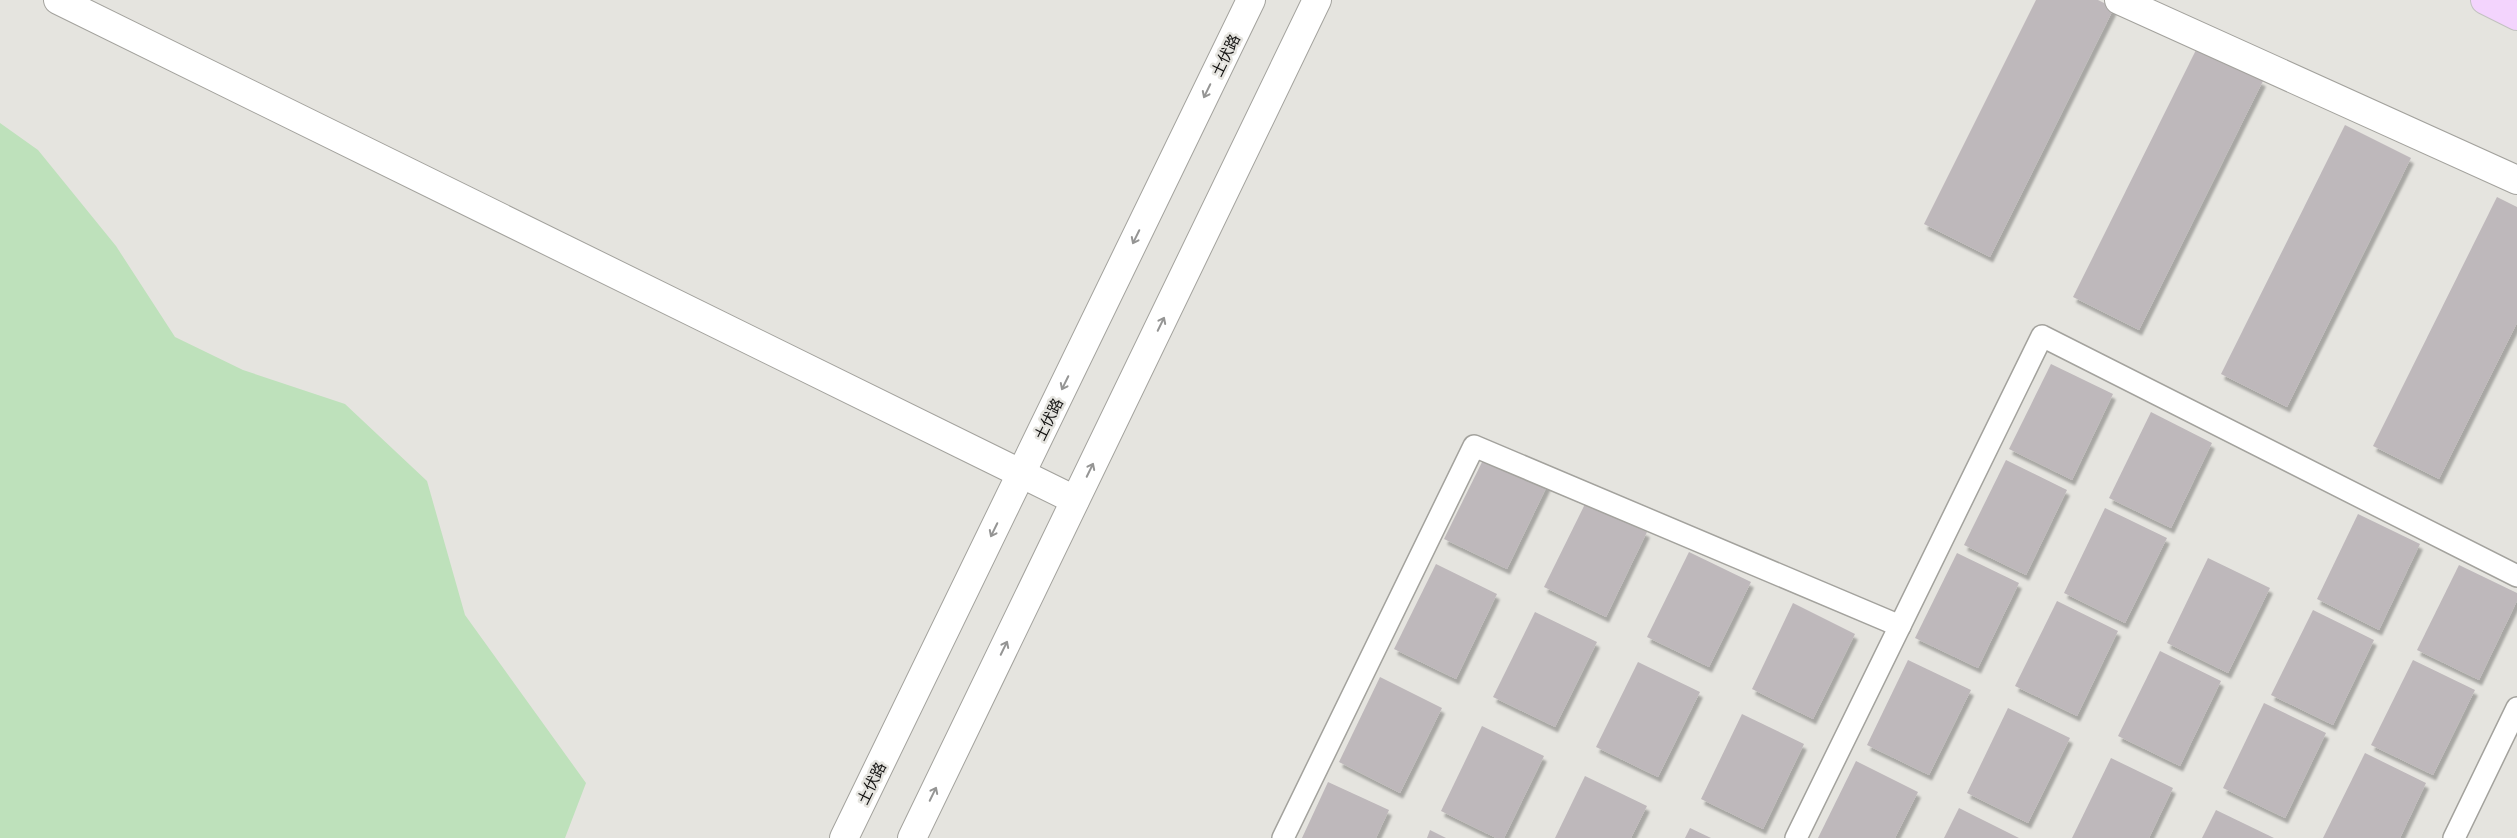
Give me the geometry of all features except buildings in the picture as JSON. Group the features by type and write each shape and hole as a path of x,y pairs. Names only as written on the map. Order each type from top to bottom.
{"main road":[{"path":"58,0 1075,500"},
{"name":"土伏路","path":"844,838 1251,0"},
{"path":"912,838 1317,0"},
{"path":"2120,0 2517,180"},
{"path":"2485,0 2517,16"}],"lane":[{"path":"1796,838 2042,336 2517,576"},
{"path":"1283,838 1474,446 1900,626"},
{"path":"2454,838 2517,708"}],"green space":[{"path":"0,123 38,150 116,246 175,337 243,370 345,404 427,481 465,615 586,783 565,838 0,838"}]}
